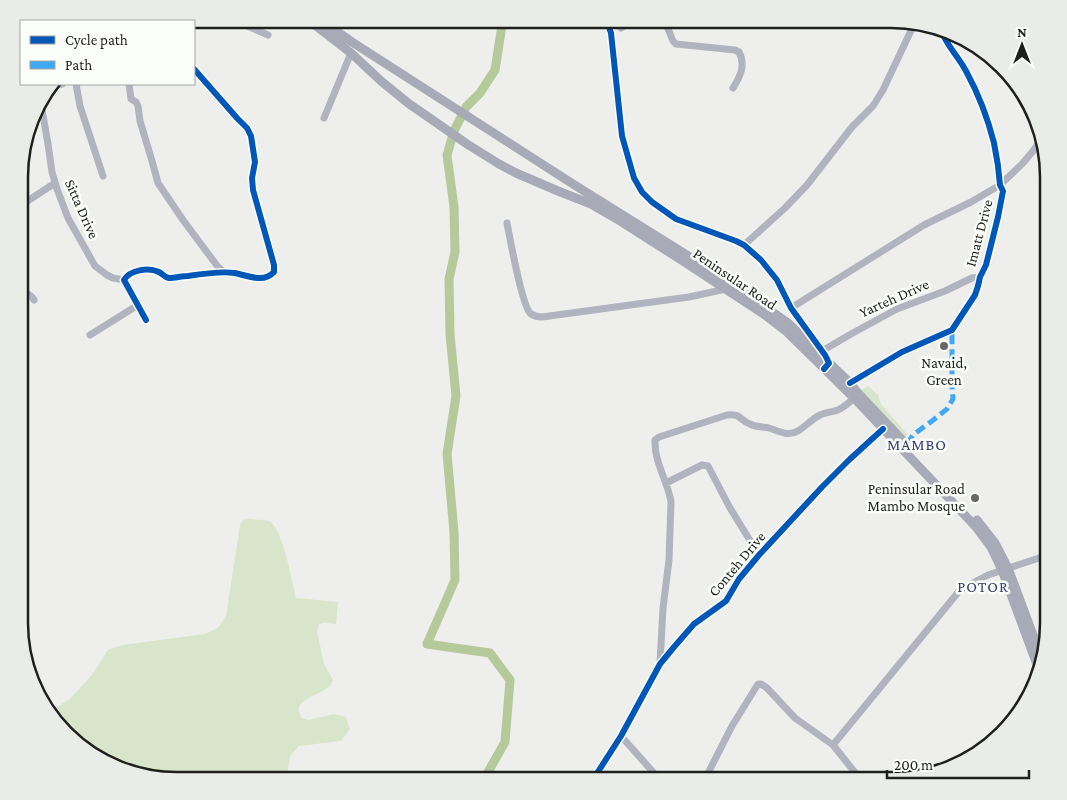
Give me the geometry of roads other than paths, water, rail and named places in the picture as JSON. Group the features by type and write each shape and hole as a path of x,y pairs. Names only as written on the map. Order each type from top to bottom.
{"main road":[{"name":"Peninsular Road","path":"319,28 351,53 408,103 467,144 516,173 558,192 591,204 671,253 765,315 826,366 850,383 940,483 976,527 1005,569 1037,647"},
{"name":"Peninsular Road","path":"331,28 649,231 788,324 854,398 940,483"},
{"name":"Peninsular Road","path":"1005,569 1035,656"}],"street":[{"path":"252,28 268,35"},
{"path":"610,28 612,33 622,136 634,178 642,192 652,202 676,219 744,245 753,252 777,280 791,308 828,359 826,366"},
{"path":"668,28 673,42 676,44 739,52 742,67 740,76 733,88"},
{"path":"744,245 807,185 852,127 873,106 883,90 912,29"},
{"name":"Imatt Drive","path":"850,383 902,352 952,330 975,295 980,277 986,265 1003,191 1000,185 994,143 989,126 964,67 948,46 944,38"},
{"path":"324,118 351,53"},
{"path":"146,320 124,280 132,272 141,270 159,272 167,278 233,273 258,278 270,277 274,272 274,265 253,190 252,178 255,162 251,136 247,128 195,70"},
{"path":"76,85 80,106 103,176"},
{"path":"130,85 131,99 138,106 140,121 158,184 182,220 218,267 225,273"},
{"name":"Sitta Drive","path":"42,112 52,172 68,218 95,266 112,278 124,280"},
{"path":"791,308 924,225 971,202 1000,185 1023,163 1037,146"},
{"path":"27,201 55,183"},
{"path":"506,224 525,302 530,313 538,317 689,297 726,289"},
{"name":"Yarteh Drive","path":"822,351 897,309 972,278 980,277"},
{"path":"27,293 34,300"},
{"path":"90,335 138,305"},
{"path":"660,664 671,516 670,493 659,468 655,440 658,437 732,414 738,415 743,421 750,424 793,434 814,418 837,410 854,398"},
{"name":"Conteh Drive","path":"598,772 621,736 660,664 694,624 726,601 739,579 759,555 827,482 884,429"},
{"path":"666,483 702,465 708,466 730,508 759,555"},
{"path":"833,745 960,590 988,575 1039,558"},
{"path":"709,772 732,726 758,684 766,688 795,718 833,745 854,772"},
{"path":"621,736 653,772"}],"waterway":[{"path":"488,772 505,742 510,680 490,653 427,644 455,580 454,532 447,454 456,396 450,334 449,279 455,252 454,207 447,155 454,131 466,107 480,93 495,70 502,28"}],"place":[{"name":"Navaid, Green","path":"944,346"},
{"name":"Peninsular Road Mambo Mosque","path":"975,498"}],"district":[{"name":"MAMBO","path":"917,444"},
{"name":"POTOR","path":"983,586"}]}
